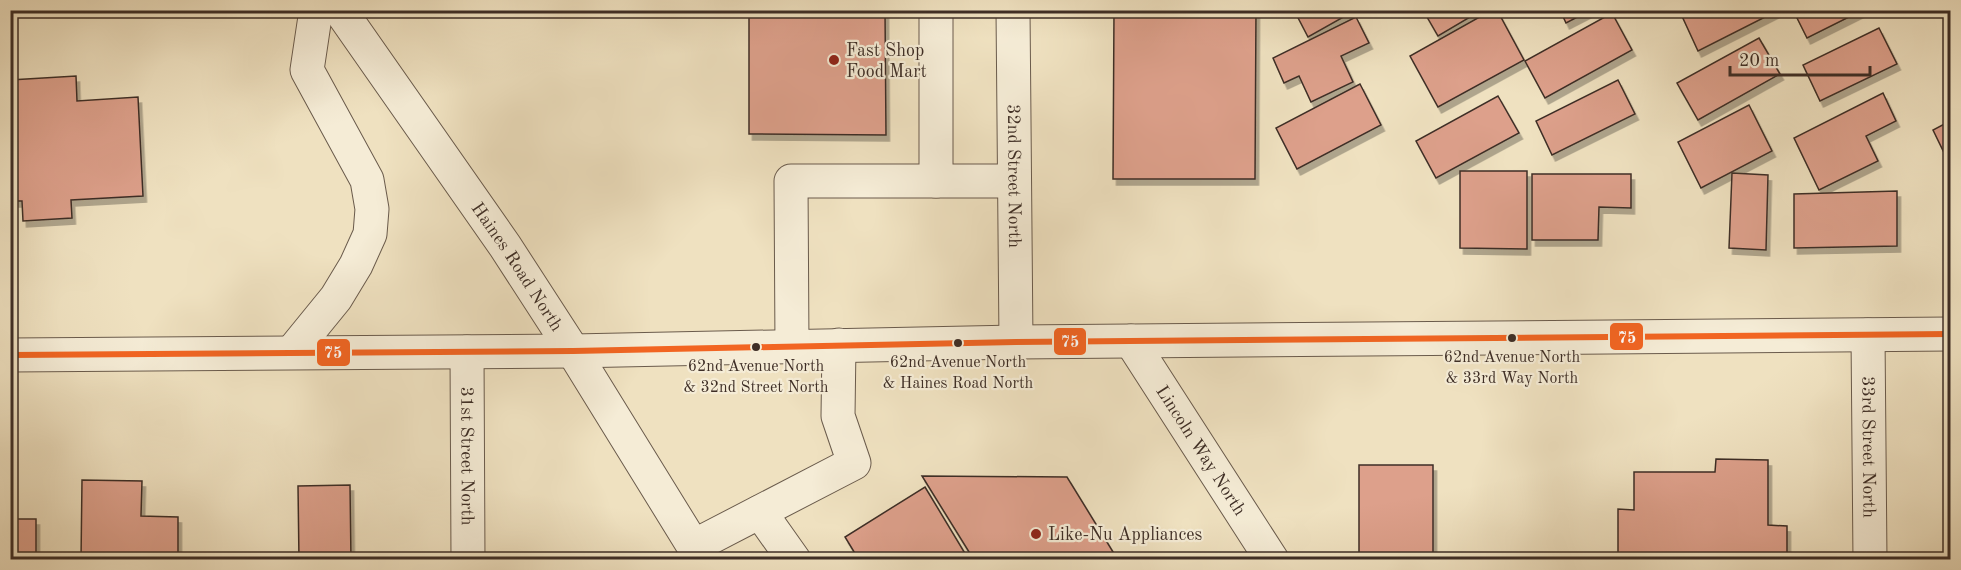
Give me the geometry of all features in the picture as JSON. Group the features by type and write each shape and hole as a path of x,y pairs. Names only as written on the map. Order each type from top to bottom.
{"street":[{"path":"292,352 336,298 356,265 370,234 372,209 368,180 307,70 316,10"},
{"name":"Haines Road North","path":"340,10 505,246 698,553"},
{"path":"936,10 936,181"},
{"name":"32nd Street North","path":"1013,10 1016,342"},
{"path":"792,346 791,181 1014,181"},
{"path":"10,355 573,351 1016,342 1950,334"},
{"name":"33rd Street North","path":"1868,335 1870,560"},
{"name":"Lincoln Way North","path":"1131,341 1272,560"},
{"path":"698,553 760,512 854,463 838,416 839,345"},
{"name":"31st Street North","path":"467,352 468,560"},
{"path":"760,512 794,560"}],"building":[{"path":"749,10 885,10 886,135 749,134"},
{"path":"1114,10 1256,10 1255,179 1113,179"},
{"path":"1294,10 1356,10 1308,37"},
{"path":"1423,10 1482,10 1438,36"},
{"path":"1492,10 1497,10 1524,60 1438,107 1410,56"},
{"path":"1560,10 1591,10 1566,23"},
{"path":"1688,10 1777,11 1698,51 1681,14"},
{"path":"1793,10 1863,10 1807,38"},
{"path":"1612,13 1632,50 1545,98 1525,61"},
{"path":"1356,17 1369,43 1341,56 1353,82 1311,102 1299,76 1284,83 1273,58"},
{"path":"1879,28 1897,64 1820,101 1803,65"},
{"path":"1759,38 1780,74 1698,120 1677,83"},
{"path":"76,76 77,101 138,97 143,196 71,200 72,218 23,221 22,201 10,201 10,80"},
{"path":"1618,80 1635,114 1552,155 1536,121"},
{"path":"1360,84 1381,125 1297,169 1276,128"},
{"path":"1883,93 1896,121 1866,136 1878,161 1819,190 1794,138"},
{"path":"1498,96 1519,133 1436,178 1416,141"},
{"path":"1749,105 1772,151 1701,188 1678,142"},
{"path":"1950,121 1950,165 1933,130"},
{"path":"1460,171 1527,171 1527,249 1460,248"},
{"path":"1732,173 1768,175 1766,250 1729,248"},
{"path":"1532,174 1631,174 1631,208 1599,207 1598,240 1532,240"},
{"path":"1897,191 1897,246 1794,248 1794,194"},
{"path":"1716,459 1768,460 1768,525 1787,526 1787,560 1618,560 1618,509 1634,510 1634,472 1715,472"},
{"path":"1359,465 1433,465 1433,560 1359,560"},
{"path":"922,476 1067,477 1118,560 974,560"},
{"path":"82,480 142,481 141,516 178,517 178,560 81,560"},
{"path":"350,485 351,560 299,560 298,486"},
{"path":"925,487 969,560 859,560 845,537"},
{"path":"10,519 36,519 36,560 10,560"}],"transit line":[{"name":"75","path":"10,355 573,351 1016,342 1950,334"}],"place":[{"name":"Fast Shop Food Mart","path":"834,60"},
{"name":"62nd Avenue North & 33rd Way North","path":"1512,338"},
{"name":"62nd Avenue North & Haines Road North","path":"958,343"},
{"name":"62nd Avenue North & 32nd Street North","path":"756,347"},
{"name":"Like-Nu Appliances","path":"1036,534"}]}
